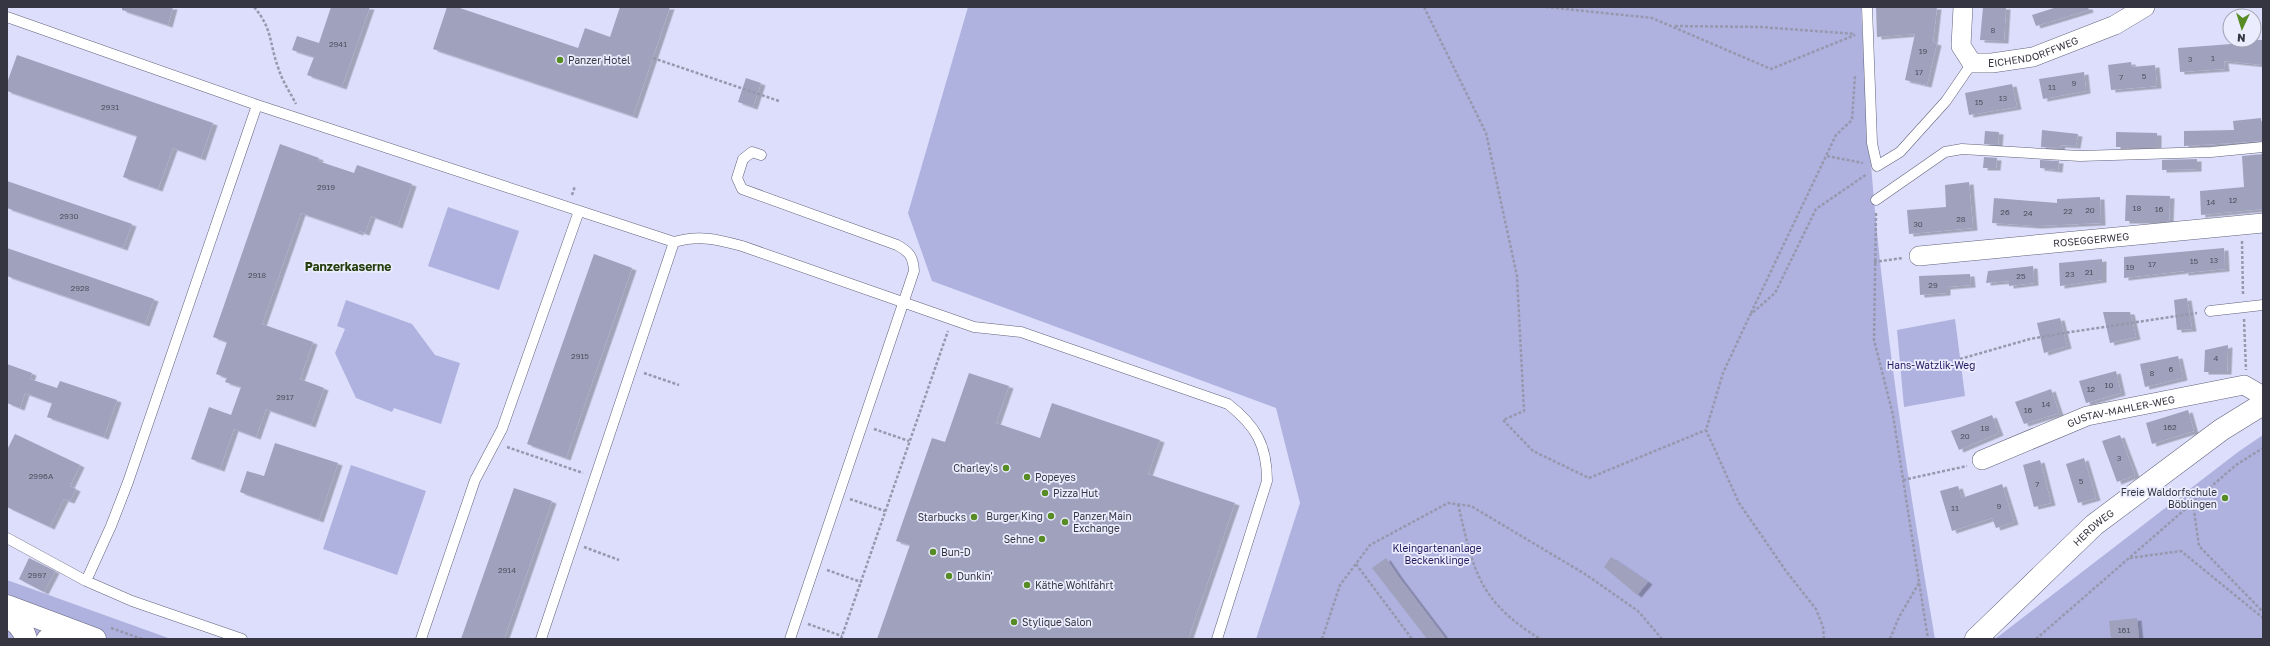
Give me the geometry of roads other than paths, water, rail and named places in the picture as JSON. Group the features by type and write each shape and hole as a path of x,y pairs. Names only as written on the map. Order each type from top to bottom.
{"street":[{"path":"1963,7 1961,46 1972,63"},
{"name":"EICHENDORFFWEG","path":"1972,63 1992,63 2033,57 2115,25 2145,7"},
{"name":"ROSEGGERWEG","path":"1919,256 2263,222"},
{"name":"GUSTAV-MAHLER-WEG","path":"1982,460 2087,416 2244,385 2263,396"},
{"name":"HERDWEG","path":"1976,639 2094,525 2221,430 2263,404"},
{"path":"7,606 67,634 95,639"},
{"path":"7,616 16,622 23,630 26,639"},
{"path":"46,639 67,634"}],"lane":[{"path":"1867,7 1872,143 1877,166 1900,152 1946,101 1972,63"},
{"path":"7,17 257,105 674,242 692,237 714,238 905,302 974,327 1021,332 1228,404 1242,415 1254,428 1262,444 1267,463 1267,481 1217,639"},
{"path":"86,580 108,533 128,482 257,105"},
{"path":"1876,200 1945,152 1962,149 2080,156 2211,152 2263,146"},
{"path":"761,155 752,152 743,159 737,178 742,189 908,251 913,260 914,271 905,302 790,639"},
{"path":"421,639 475,480 502,429 579,211"},
{"path":"541,639 674,242"},
{"path":"2210,311 2244,309 2263,305"},
{"path":"7,538 86,580 132,601 242,639"}],"place":[{"name":"Panzer Hotel","path":"560,60"},
{"name":"Charley's","path":"1006,468"},
{"name":"Popeyes","path":"1027,477"},
{"name":"Pizza Hut","path":"1045,493"},
{"name":"Freie Waldorfschule Böblingen","path":"2225,498"},
{"name":"Burger King","path":"1051,516"},
{"name":"Starbucks","path":"974,517"},
{"name":"Panzer Main Exchange","path":"1065,522"},
{"name":"Sehne","path":"1042,539"},
{"name":"Bun-D","path":"933,552"},
{"name":"Dunkin'","path":"949,576"},
{"name":"Käthe Wohlfahrt","path":"1027,585"},
{"name":"Stylique Salon","path":"1014,622"}],"district":[{"name":"Panzerkaserne","path":"348,266"}],"park label":[{"name":"Hans-Watzlik-Weg","path":"1931,365"},
{"name":"Kleingartenanlage Beckenklinge","path":"1437,554"}]}
